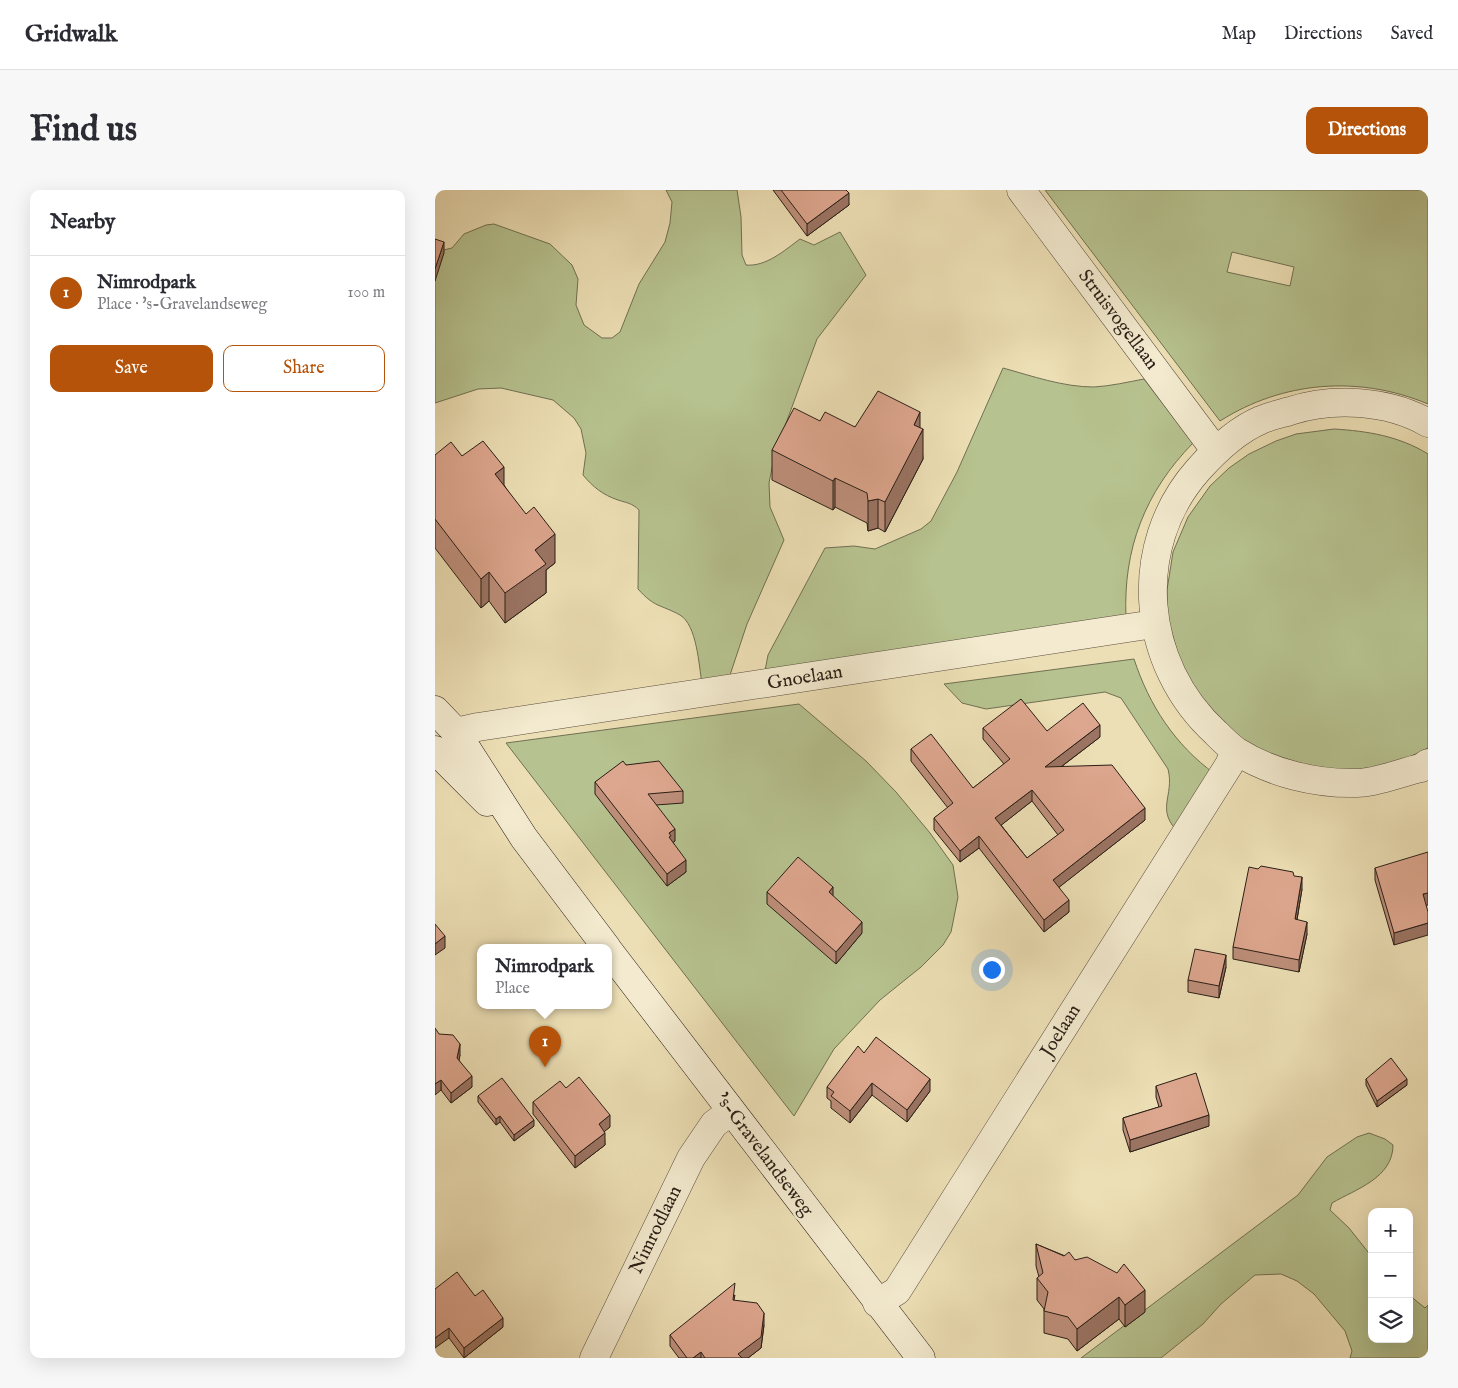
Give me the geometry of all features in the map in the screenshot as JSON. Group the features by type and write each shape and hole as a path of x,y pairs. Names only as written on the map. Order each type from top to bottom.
{"street":[{"name":"Struisvogellaan","path":"1021,190 1215,450"},
{"path":"1428,423 1416,416 1364,403 1311,404 1259,420 1215,450 1184,486 1162,529 1152,576 1155,624 1170,673 1197,716 1235,750 1294,778 1358,783 1421,768 1428,763"},
{"name":"Gnoelaan","path":"456,732 478,727 1155,624"},
{"name":"'s-Gravelandseweg","path":"435,710 456,732 523,838 604,944"},
{"name":"'s-Gravelandseweg","path":"435,750 523,838"},
{"name":"Joelaan","path":"877,1303 897,1291 1229,765 1235,750"},
{"name":"'s-Gravelandseweg","path":"612,954 730,1112 921,1358"},
{"name":"Nimrodlaan","path":"594,1358 691,1158 714,1124 730,1112"}],"green space":[{"path":"666,190 737,190 741,217 742,255 746,265 768,261 800,239 814,245 840,232 866,275 817,339 775,453 769,483 770,507 784,540 747,624 728,681 702,684 694,636 686,620 680,615 653,603 638,589 639,510 632,505 603,493 583,475 586,453 581,429 574,418 553,400 501,388 478,389 435,403 435,252 452,248 464,234 486,225 494,224 550,244 572,265 578,279 576,305 584,325 602,338 612,338 620,332 639,284 665,242 670,223 672,202"},
{"path":"1045,190 1428,190 1428,404 1402,395 1375,389 1348,386 1322,387 1295,390 1269,397 1220,421","holes":["1232,252 1294,267 1290,286 1227,272"]},
{"path":"1003,368 1082,387 1107,386 1144,379 1193,443 1162,481 1140,523 1128,568 1126,617 764,676 768,655 825,548 854,546 875,549 921,529 931,521 957,472"},
{"path":"1334,429 1359,431 1383,436 1406,443 1428,454 1428,748 1399,762 1374,769 1311,771 1242,744 1184,676 1167,615 1167,590 1173,552 1188,517 1210,486 1229,468 1249,454 1276,441 1296,434"},
{"path":"1134,659 1147,692 1165,723 1188,750 1215,774 1180,834 1168,817 1168,769 1121,698 1105,692 986,709 962,703 944,684"},
{"path":"799,704 866,761 896,792 930,833 953,865 958,897 951,932 943,945 921,967 880,1000 834,1049 794,1116 506,743"},
{"path":"1369,1133 1385,1139 1393,1145 1387,1166 1380,1174 1362,1187 1332,1203 1330,1210 1349,1228 1368,1252 1368,1343 1413,1343 1413,1298 1425,1308 1428,1305 1428,1358 1350,1358 1352,1351 1345,1331 1314,1294 1297,1281 1281,1274 1255,1275 1221,1304 1203,1324 1161,1358 1081,1358 1298,1195 1327,1157 1357,1137"}],"building":[{"path":"781,190 846,190 849,193 807,224"},
{"path":"435,239 444,242 435,269"},
{"path":"878,391 920,412 914,425 923,429 885,502 878,499 868,501 867,493 835,478 833,481 772,450 794,408 820,421 825,412 855,427"},
{"path":"483,441 504,467 495,474 526,514 534,507 555,534 535,550 546,564 505,593 489,572 481,579 435,519 435,455 451,442 462,456"},
{"path":"1021,699 1047,731 1083,703 1100,725 1045,767 1112,765 1145,808 1053,880 1069,900 1044,920 979,836 960,851 934,818 953,803 911,749 931,734 973,788 1010,759 983,728","holes":["1032,790 1064,830 1027,858 995,818"]},
{"path":"623,761 626,765 659,761 683,791 648,794 675,829 669,833 671,836 669,837 686,860 667,874 595,782"},
{"path":"1428,852 1428,893 1423,894 1428,912 1428,923 1394,933 1375,868"},
{"path":"798,857 833,887 829,892 862,922 836,952 767,892"},
{"path":"1261,866 1293,872 1294,876 1302,877 1295,919 1307,922 1299,960 1233,947 1249,867 1258,869"},
{"path":"435,924 445,936 435,944"},
{"path":"1195,949 1226,955 1219,986 1188,980"},
{"path":"435,1028 439,1034 453,1035 460,1044 457,1058 472,1076 451,1093 441,1080 435,1084"},
{"path":"876,1037 930,1079 907,1110 872,1083 850,1111 831,1096 834,1092 827,1087 858,1046 864,1053"},
{"path":"1391,1058 1407,1079 1377,1101 1366,1079"},
{"path":"1196,1073 1209,1115 1130,1140 1123,1118 1162,1106 1156,1086"},
{"path":"579,1077 610,1115 599,1124 605,1133 575,1156 533,1102 560,1081 566,1088"},
{"path":"502,1078 534,1120 514,1135 500,1116 496,1119 478,1096"},
{"path":"1036,1244 1064,1256 1069,1252 1075,1260 1087,1257 1117,1273 1124,1264 1145,1290 1125,1305 1119,1297 1077,1329 1068,1317 1044,1311 1048,1292 1037,1278 1043,1273"},
{"path":"457,1272 475,1296 483,1290 503,1318 464,1348 449,1328 435,1338 435,1289"},
{"path":"735,1283 733,1300 757,1303 764,1313 761,1337 738,1354 742,1358 705,1358 701,1352 693,1358 687,1358 670,1335"}],"place":[{"name":"Nimrodpark","path":"545,1067"}]}
